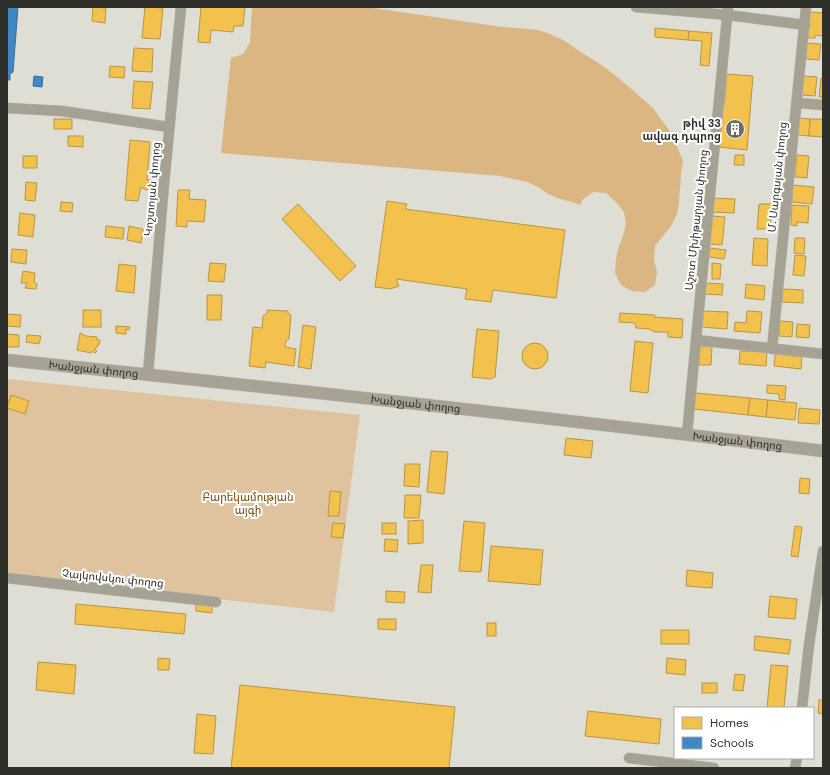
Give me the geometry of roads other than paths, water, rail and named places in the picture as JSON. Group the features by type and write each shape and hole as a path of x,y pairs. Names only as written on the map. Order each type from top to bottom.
{"main road":[{"name":"Խանջյան փողոց","path":"7,360 148,374 687,434 823,451"}],"street":[{"name":"Կոշտոյան փողոց","path":"148,374 163,192 181,7"},
{"path":"636,7 728,11 805,25"},
{"name":"Մ. Սարգսյան փողոց","path":"772,349 806,7"},
{"name":"Աշոտ Մխիթարյան փողոց","path":"687,434 728,11"},
{"path":"797,103 823,105"},
{"path":"7,108 62,111 170,127"},
{"path":"696,340 823,354"},
{"path":"802,707 809,645 823,551"},
{"name":"Չայկովսկու փողոց","path":"7,578 216,602"},
{"path":"629,758 714,768"}],"place":[{"name":"թիվ 33 ավագ դպրոց","path":"735,129"}],"park label":[{"name":"Բարեկամության այգի","path":"248,503"}]}
